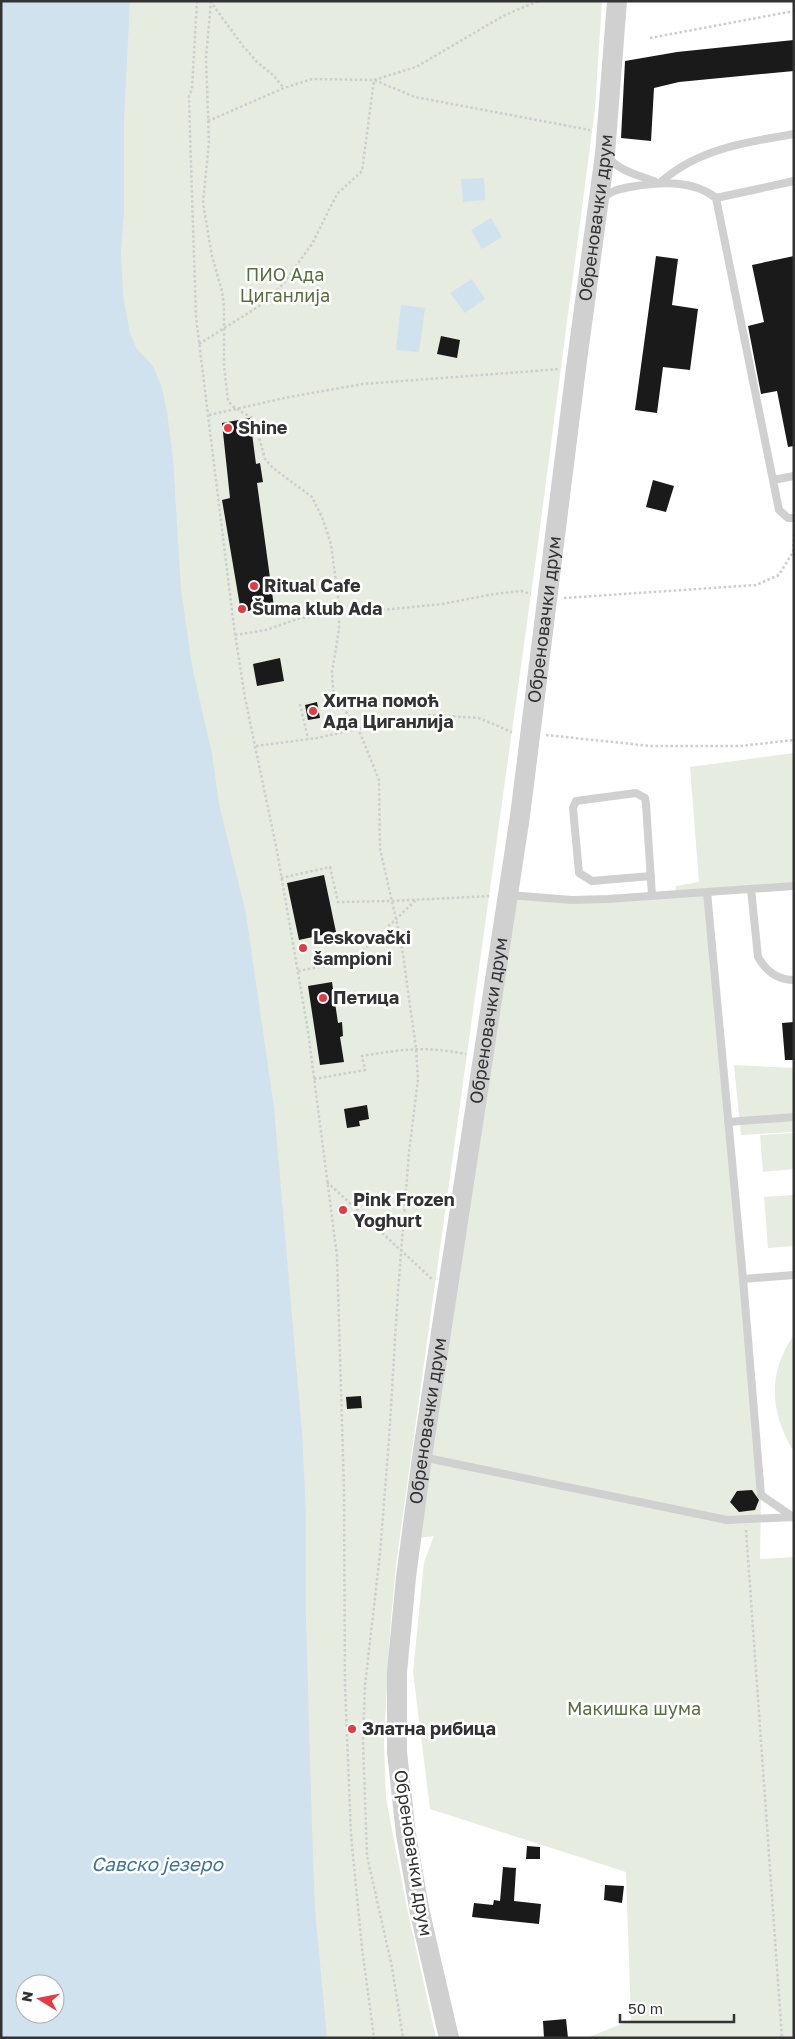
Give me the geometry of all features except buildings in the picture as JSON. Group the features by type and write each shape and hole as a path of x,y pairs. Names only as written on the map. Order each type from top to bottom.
{"street":[{"name":"Обреновачки друм","path":"449,2038 420,1913 406,1834 397,1752 397,1672 406,1577 422,1457 509,895 530,739 576,368 605,154 617,1"}],"lane":[{"path":"598,208 605,197 612,192 659,182 697,158 746,143 794,134"},
{"path":"605,154 613,164 659,182 696,188 708,192 716,198 779,510 788,518 794,518"},
{"path":"716,198 794,181"},
{"path":"773,480 794,476"},
{"path":"651,876 592,881 579,873 574,804 580,800 636,793 645,798 651,876 652,896"},
{"path":"509,895 572,900 794,886"},
{"path":"751,889 758,957 763,967 771,974 781,979 794,980"},
{"path":"707,892 762,1495 793,1517"},
{"path":"728,1122 794,1117"},
{"path":"743,1279 794,1275"},
{"path":"422,1457 727,1520 793,1517"}],"path":[{"path":"197,1 190,96 190,133 194,275 199,344 235,635 298,972 337,1256 344,1490 345,1676 351,1836 362,1948 374,2038"},
{"path":"208,121 284,88 312,79 374,80 416,67 503,16 538,1"},
{"path":"211,3 257,62 273,75 284,88"},
{"path":"211,3 206,58 209,142 203,203 212,256 222,291 224,365 228,400 232,406 254,419 261,451 267,462 308,494 318,508 331,544 339,593 339,615 332,672 333,690 336,700 358,728 379,780 380,849 401,941 416,1048 418,1079 409,1153 380,1554 366,1685 363,1740 367,1856 388,1948 403,2038"},
{"path":"650,38 794,11"},
{"path":"199,344 264,303 283,284 312,244 337,194 362,171 374,80"},
{"path":"374,80 415,97 590,130"},
{"path":"209,415 288,397 363,384 576,368"},
{"path":"548,599 756,585 779,575 793,552 794,531"},
{"path":"235,635 274,628 300,618 442,604 478,596 521,591"},
{"path":"300,704 308,739"},
{"path":"256,746 308,739 415,716 479,718 530,739 546,735 651,746 740,746 794,740"},
{"path":"281,878 330,868 338,902 509,895"},
{"path":"298,972 352,961 416,900"},
{"path":"314,1079 364,1070 362,1056 416,1048 439,1049 483,1058"},
{"path":"327,1182 401,1252 447,1292"},
{"path":"746,1520 782,2038"}],"green space":[{"name":"ПИО Ада Циганлија","path":"1,1 602,1 595,109 536,558 396,1565 390,1631 384,1741 386,1798 407,1908 436,2038 1,2038"},
{"name":"Макишка шума","path":"794,753 794,886 707,892 761,1495 760,1559 794,1557 794,2038 587,2038 631,2020 626,1872 430,1809 413,1672 424,1562 434,1536 411,1539 509,895 572,900 675,894 676,886 699,882 690,767"},
{"path":"734,1065 794,1068 794,1132 741,1135"},
{"path":"793,1133 794,1169 763,1172 760,1135"},
{"path":"794,1195 794,1246 768,1248 764,1197"},
{"path":"794,1335 794,1452 780,1423 775,1393 779,1364 785,1349"}],"water":[{"name":"Савско језеро","path":"1,1 130,1 124,117 124,211 121,252 123,295 130,334 137,349 153,366 162,388 167,412 173,459 181,589 192,666 212,754 219,804 246,914 274,1108 302,1432 306,1513 306,1620 315,1910 327,2038 1,2038"},
{"path":"484,178 485,200 463,202 461,179"},
{"path":"491,218 502,237 482,249 471,230"},
{"path":"472,279 485,299 465,313 450,293"},
{"path":"401,305 425,308 419,352 396,350"}],"place":[{"name":"Shine","path":"228,428"},
{"name":"Ritual Cafe","path":"254,586"},
{"name":"Šuma klub Ada","path":"242,609"},
{"name":"Хитна помоћ Ада Циганлија","path":"313,711"},
{"name":"Leskovački šampioni","path":"303,948"},
{"name":"Петица","path":"323,998"},
{"name":"Pink Frozen Yoghurt","path":"343,1210"},
{"name":"Златна рибица","path":"352,1729"}]}
